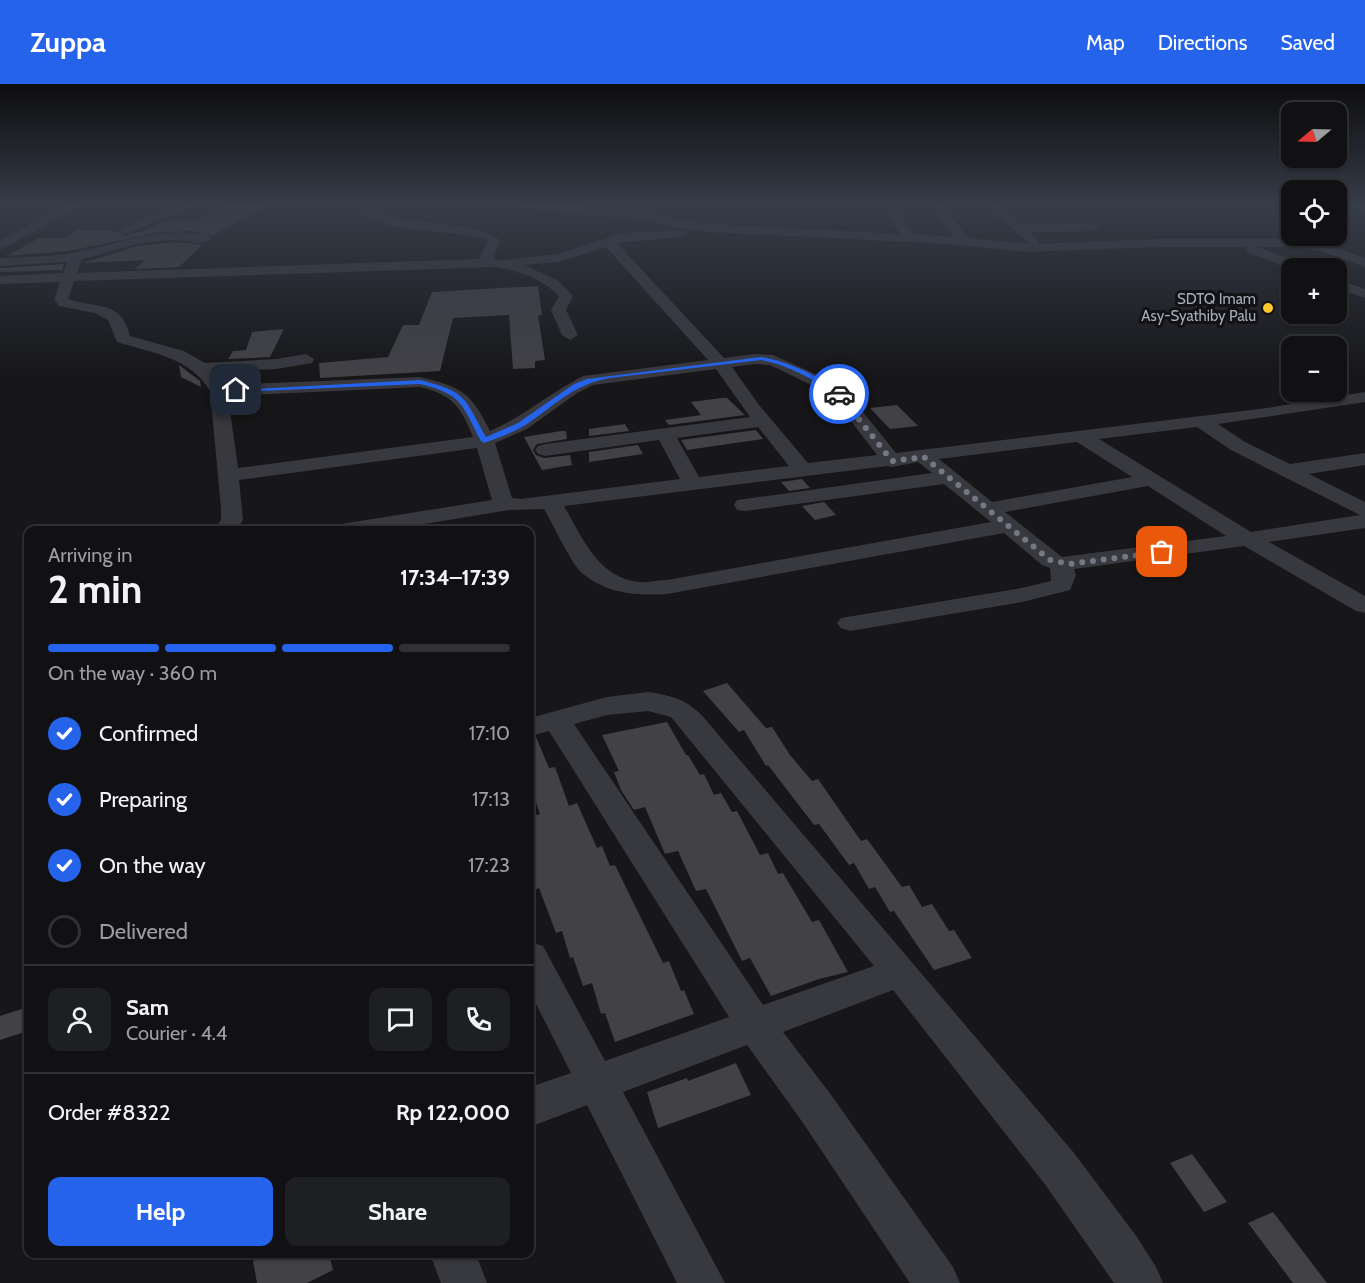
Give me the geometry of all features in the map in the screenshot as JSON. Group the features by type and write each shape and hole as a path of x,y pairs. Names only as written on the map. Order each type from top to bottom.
{"street":[{"path":"74,261 61,299 64,303 103,312 120,323 123,339 190,360 211,375 219,391 229,475 232,520 228,526"},
{"path":"0,280 519,261"},
{"path":"626,261 721,364 801,468"},
{"path":"491,263 519,268 556,284 566,297 558,310 570,335"},
{"path":"1347,287 1365,294"},
{"path":"229,475 484,441 520,425 571,389 589,380 755,358 772,360 836,390 892,461"},
{"path":"202,368 276,364 306,359"},
{"path":"219,391 420,382 446,389 462,400 484,441 503,501 509,504"},
{"path":"371,526 509,504 550,501 801,468 924,457 1267,413 1365,397"},
{"path":"545,450 763,421"},
{"path":"1200,421 1238,446 1365,510"},
{"path":"666,435 692,482"},
{"path":"1082,437 1247,539 1365,606"},
{"path":"924,457 1050,560 1060,564 1365,521"},
{"path":"1287,471 1365,459"},
{"path":"745,505 949,477"},
{"path":"987,509 1149,480"},
{"path":"550,501 590,568 609,580 637,589 667,587 1008,526"},
{"path":"850,623 1022,595 1062,585 1064,575 1060,564"},
{"path":"937,1283 815,1106 753,1024 543,723 641,700 670,703 681,710 900,972 1115,1241 1140,1283"},
{"path":"534,965 702,1283"},
{"path":"534,1106 900,972"},
{"path":"455,1258 464,1283"}],"building":[{"path":"90,261 126,261 83,263"},
{"path":"145,261 185,261 179,267 135,269"},
{"path":"64,264 62,270 0,272 0,268"},
{"path":"538,286 542,315 538,315 545,360 535,361 535,368 513,369 509,315 453,318 440,371 320,378 319,363 388,357 403,325 419,325 432,292"},
{"path":"284,329 270,357 228,359 233,351 246,350 252,332"},
{"path":"179,365 200,381 201,387 181,377"},
{"path":"727,398 745,415 669,425 665,420 701,415 691,402"},
{"path":"897,405 918,426 890,429 870,408"},
{"path":"625,424 629,431 589,436 589,429"},
{"path":"756,430 763,439 687,450 681,440"},
{"path":"566,431 567,439 537,444 533,450 536,455 544,458 570,455 572,465 542,470 524,437"},
{"path":"638,445 643,454 589,462 589,452"},
{"path":"802,479 810,488 789,491 781,482"},
{"path":"824,502 836,515 815,520 802,506"},
{"path":"727,683 766,728 772,727 790,755 812,781 818,779 861,841 867,839 902,887 909,885 922,907 932,904 949,931 954,930 972,958 934,970 894,911 890,912 875,887 869,889 854,863 849,865 819,824 814,825 768,765 766,766 744,730 739,732 703,691"},
{"path":"667,722 700,775 704,774 714,795 721,793 732,812 737,811 760,855 768,853 778,874 783,873 812,922 819,920 848,972 819,979 771,996 750,958 742,961 706,889 696,891 678,851 665,854 645,807 634,810 621,790 614,772 619,771 602,735"},
{"path":"534,737 536,737 549,768 555,767 569,806 577,803 597,848 602,846 610,866 615,865 663,963 669,961 681,991 684,990 694,1014 615,1042 605,1013 601,1014 592,983 583,986 573,957 570,958 562,931 556,933 539,888 534,890 534,816 540,814 534,797"},
{"path":"24,1008 24,1032 0,1040 0,1016"},
{"path":"736,1063 751,1095 658,1128 647,1092 687,1078 688,1081"},
{"path":"1192,1154 1227,1202 1204,1212 1170,1163"},
{"path":"1273,1212 1327,1283 1293,1283 1248,1223"},
{"path":"259,1258 330,1258 333,1270 307,1283 257,1283 253,1261"}],"way so far":[{"path":"839,394 892,461 924,457 1050,560 1060,564 1069,564 1162,552"}],"place":[{"name":"SDTQ Imam Asy-Syathiby Palu","path":"1268,308"}],"route":[{"path":"236,390 420,382 446,389 462,400 484,441 520,425 576,385 610,376 761,358 772,360 803,376 823,383 839,394"}]}
